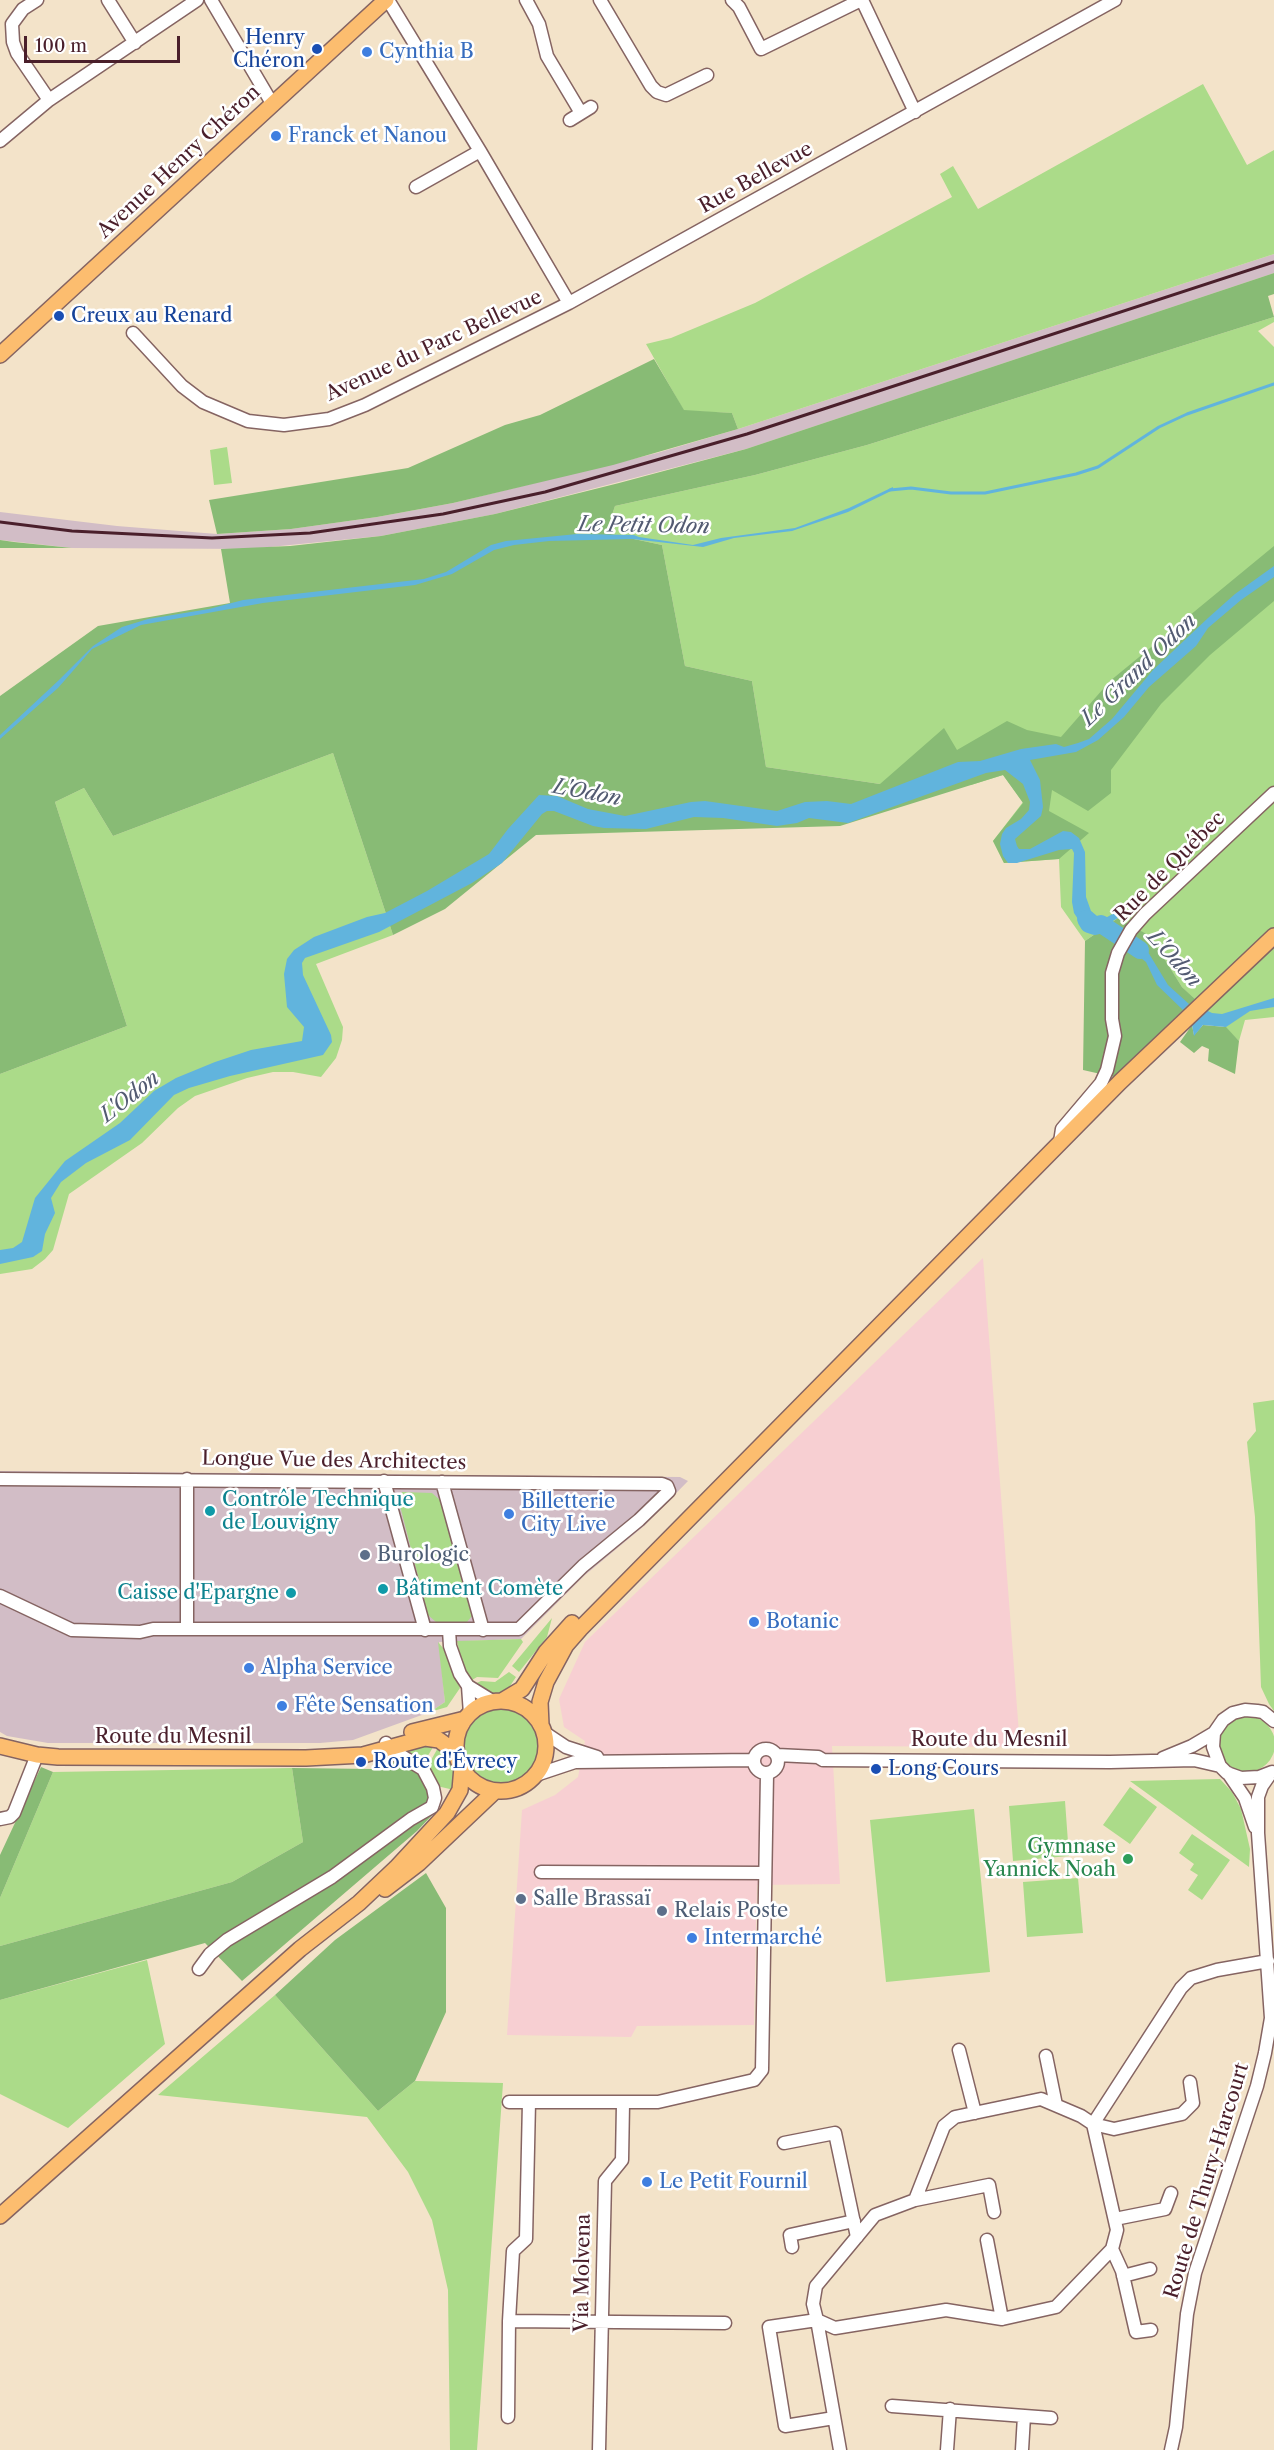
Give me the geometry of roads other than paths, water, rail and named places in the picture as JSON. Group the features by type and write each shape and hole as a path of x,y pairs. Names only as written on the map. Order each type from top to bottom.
{"main road":[{"name":"Avenue Henry Chéron","path":"0,355 387,0"},
{"path":"459,1760 476,1783 495,1791 522,1786 536,1775 546,1755 542,1693 566,1645 1060,1142 1167,1036 1274,936"},
{"path":"0,2216 300,1949 359,1903 416,1848 447,1813 460,1790 458,1735 468,1716 485,1704 498,1702 522,1689 546,1652 574,1622 626,1573 652,1556"},
{"path":"498,1702 525,1708 543,1729"},
{"name":"Route du Mesnil","path":"0,1746 37,1755 251,1758 348,1756 363,1755 468,1716"},
{"name":"Route du Mesnil","path":"386,1745 425,1738 439,1740 459,1760"},
{"path":"359,1903 403,1876 495,1791"}],"street":[{"path":"37,0 23,9 12,24 13,42 17,53 49,100"},
{"path":"108,0 135,43"},
{"path":"0,141 49,100 197,0"},
{"path":"211,0 273,105"},
{"path":"387,0 480,151 569,303"},
{"path":"526,0 539,24 547,56 580,113"},
{"path":"600,0 651,86 657,92 666,95 707,75"},
{"path":"732,0 761,49 861,0 915,112"},
{"name":"Rue Bellevue","path":"569,303 1115,0"},
{"path":"416,188 480,151"},
{"name":"Avenue du Parc Bellevue","path":"133,333 182,386 203,402 248,421 284,425 328,419 365,405 569,303"},
{"name":"Rue de Québec","path":"1060,1142 1062,1129 1101,1083 1112,1057 1115,1036 1110,985 1115,961 1131,930 1145,914 1274,793"},
{"name":"Longue Vue des Architectes","path":"0,1479 384,1481 662,1484 668,1486 669,1491 666,1497 583,1566 519,1629 483,1630"},
{"path":"187,1479 187,1629"},
{"path":"384,1481 425,1630"},
{"path":"0,1596 72,1630 140,1632 153,1629 483,1630 442,1482"},
{"path":"449,1630 450,1646 455,1662 468,1686 468,1716"},
{"path":"468,1686 498,1702"},
{"name":"Route du Mesnil","path":"1154,1761 1183,1750 1214,1733 1223,1720 1233,1713 1245,1710 1263,1712 1274,1722"},
{"path":"543,1729 566,1747 590,1756 634,1760"},
{"path":"1214,1733 1213,1747 1224,1769"},
{"path":"199,1969 210,1954 227,1940 332,1877 411,1819 432,1807 435,1798 433,1788 423,1769 400,1755 395,1755 386,1745"},
{"path":"766,1749 778,1760 772,1772 767,1774 757,1770 754,1760 758,1752 766,1749"},
{"path":"0,1819 10,1817 14,1813 37,1755"},
{"name":"Route du Mesnil","path":"778,1760 818,1757 823,1760 1194,1760 1224,1769 1241,1778 1259,1777 1273,1772"},
{"path":"536,1775 575,1762 754,1760"},
{"name":"Route de Thury-Harcourt","path":"1224,1769 1245,1798 1258,1833"},
{"name":"Route de Thury-Harcourt","path":"1171,2450 1176,2430 1187,2314 1195,2273 1265,2054 1271,2019 1265,1961 1258,1797 1262,1786 1273,1772"},
{"path":"509,2102 623,2104 658,2102 754,2080 762,2070 767,1774"},
{"path":"541,1872 765,1873"},
{"path":"1150,2330 1136,2332 1123,2276 1112,2249 1116,2224 1094,2124 1181,1988 1191,1978 1217,1970 1265,1961"},
{"path":"959,2050 975,2113"},
{"path":"1046,2056 1056,2105"},
{"path":"915,2200 944,2126 956,2117 1041,2098 1094,2124 1114,2129 1182,2115 1193,2103 1190,2082"},
{"path":"508,2417 509,2320 513,2251 526,2239 529,2102"},
{"name":"Via Molvena","path":"599,2450 605,2181 622,2160 623,2104"},
{"path":"784,2143 835,2133 857,2237"},
{"path":"844,2450 840,2450 813,2304 816,2286 875,2214 915,2200 989,2185 994,2212"},
{"path":"1116,2224 1165,2209 1171,2193"},
{"path":"792,2247 790,2235 854,2221"},
{"path":"987,2240 1002,2319"},
{"path":"834,2418 785,2426 769,2327 817,2320 835,2328 946,2310 1002,2319 1056,2307 1112,2249"},
{"path":"1123,2276 1150,2269"},
{"path":"509,2320 725,2323"},
{"path":"892,2406 1052,2418"},
{"path":"947,2450 950,2409"},
{"path":"1022,2450 1024,2416"}],"water":[{"path":"893,487 893,490 848,512 792,531 734,538 703,547 632,539 549,541 514,545 494,550 452,574 415,585 263,603 141,625 92,649 58,688 0,739 0,735 93,646 122,627 148,619 209,609 243,600 424,579 446,572 491,545 506,541 577,534 634,535 693,545 721,538 795,528 849,508"},
{"path":"1274,566 1274,577 1241,600 1208,628 1196,646 1149,687 1124,717 1098,740 1076,752 1030,760 1040,780 1043,807 1041,816 1015,839 1017,846 1019,849 1030,849 1063,831 1071,832 1079,838 1085,852 1086,897 1091,911 1102,920 1116,912 1118,918 1097,930 1082,925 1074,913 1072,902 1074,853 1072,849 1059,850 1017,863 1008,863 1003,856 1000,844 1002,834 1006,828 1021,819 1029,810 1030,802 1023,784 1005,770 986,773 848,823 809,818 797,823 777,826 723,818 694,817 646,829 604,828 554,811 547,811 542,814 502,863 472,883 379,932 305,958 302,963 303,975 331,1035 332,1042 323,1055 230,1076 189,1088 174,1095 130,1140 86,1163 61,1182 51,1198 55,1213 45,1234 42,1251 33,1257 0,1264 0,1250 13,1248 22,1242 35,1198 65,1161 120,1123 154,1091 176,1078 215,1062 251,1050 302,1041 304,1027 287,1007 284,974 287,959 294,950 314,937 367,917 385,913 489,854 539,795 557,796 588,809 625,816 705,801 777,811 805,802 827,801 851,804 958,762 980,761 1021,749 1056,744 1064,747 1078,743 1089,739 1112,719 1153,670 1208,618 1235,594"},
{"path":"1131,940 1148,952 1168,985 1189,1004 1183,1010 1157,985 1146,962 1127,947"},
{"path":"1274,998 1274,1007 1250,1011 1226,1027 1203,1025 1194,1036 1192,1025 1203,1015 1204,1009 1222,1014"}],"waterway":[{"name":"Le Petit Odon","path":"890,490 911,488 951,493 985,493 1076,474 1098,467 1159,427 1187,414 1274,384"},
{"name":"L'Odon","path":"1086,919 1089,924 1095,926 1101,924 1140,950"}],"railway":[{"path":"0,522 72,531 212,538 310,533 443,514 545,492 747,434 1274,262"}],"place":[{"name":"Henry Chéron","path":"317,49"},
{"name":"Cynthia B","path":"367,52"},
{"name":"Franck et Nanou","path":"276,136"},
{"name":"Creux au Renard","path":"59,316"},
{"name":"Contrôle Technique de Louvigny","path":"210,1511"},
{"name":"Billetterie City Live","path":"509,1514"},
{"name":"Burologic","path":"365,1555"},
{"name":"Bâtiment Comète","path":"383,1589"},
{"name":"Caisse d'Epargne","path":"291,1593"},
{"name":"Botanic","path":"754,1622"},
{"name":"Alpha Service","path":"249,1668"},
{"name":"Fête Sensation","path":"282,1706"},
{"name":"Route d'Évrecy","path":"361,1762"},
{"name":"Long Cours","path":"876,1769"},
{"name":"Gymnase Yannick Noah","path":"1128,1859"},
{"name":"Salle Brassaï","path":"521,1899"},
{"name":"Relais Poste","path":"662,1911"},
{"name":"Intermarché","path":"692,1938"},
{"name":"Le Petit Fournil","path":"647,2182"}],"water label":[{"name":"Le Grand Odon","path":"1139,670"}]}
